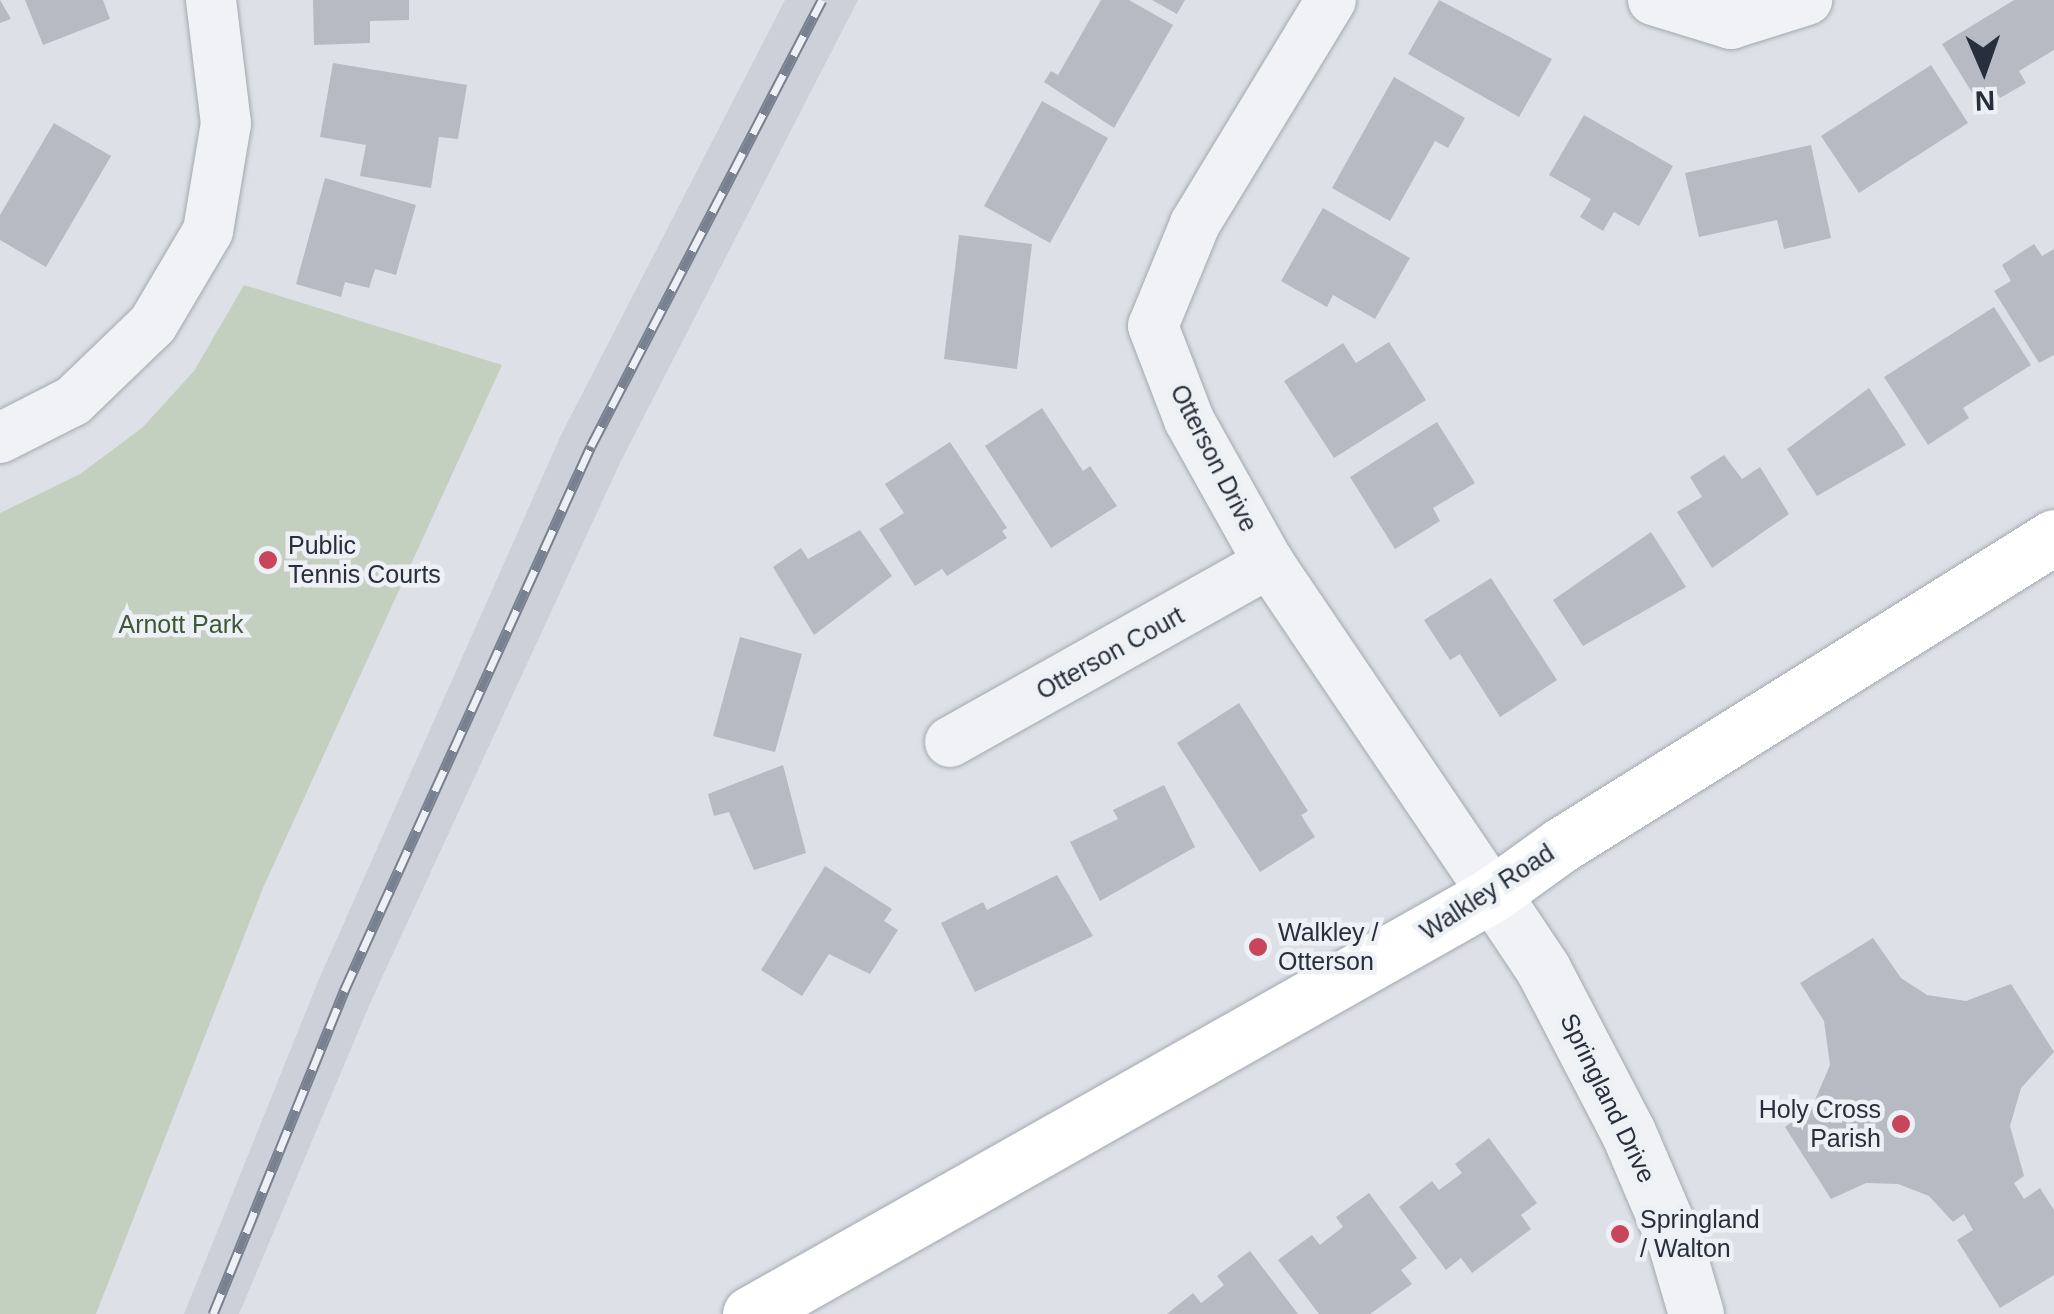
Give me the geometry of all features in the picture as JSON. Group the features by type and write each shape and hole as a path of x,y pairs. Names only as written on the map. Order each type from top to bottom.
{"main road":[{"name":"Walkley Road","path":"750,1314 1494,894 1561,844 2054,537"}],"street":[{"path":"0,438 73,402 153,324 208,231 226,124 211,0"},
{"name":"Otterson Drive","path":"1331,0 1194,224 1153,326 1189,420 1269,563 1494,894"},
{"path":"1653,0 1731,24 1807,0"},
{"name":"Otterson Court","path":"950,742 1269,563"},
{"name":"Springland Drive","path":"1494,894 1543,969 1628,1132 1675,1242 1696,1314"}],"shaded area":[{"path":"785,0 858,0 620,463 372,999 239,1314 184,1314 319,979 561,435"}],"green space":[{"name":"Arnott Park","path":"244,285 502,365 263,888 96,1314 0,1314 0,513 80,474 142,428 194,371"}],"building":[{"path":"0,0 11,19 0,23"},
{"path":"25,0 103,0 110,19 43,45"},
{"path":"313,0 409,0 409,20 370,21 370,43 314,45"},
{"path":"1101,0 1129,0 1173,25 1114,128 1044,82 1051,71 1058,75"},
{"path":"1152,0 1185,0 1177,14"},
{"path":"1439,0 1552,59 1519,117 1408,54"},
{"path":"2014,0 2054,0 2054,50 2019,71 2026,83 2000,98 1994,88 1976,99 1942,44"},
{"path":"333,63 467,85 458,139 439,137 431,188 360,176 366,145 320,137"},
{"path":"1931,65 1968,123 1859,193 1821,136"},
{"path":"1394,77 1465,118 1448,148 1435,141 1390,221 1332,188"},
{"path":"1042,101 1108,138 1050,243 984,206"},
{"path":"1584,115 1673,166 1639,226 1614,212 1603,231 1580,217 1591,199 1549,175"},
{"path":"54,123 111,156 46,267 0,240 0,215"},
{"path":"1811,145 1831,238 1784,249 1777,220 1699,237 1685,173"},
{"path":"325,178 416,205 396,275 375,269 369,288 345,282 341,297 296,284"},
{"path":"1323,208 1410,258 1375,319 1333,295 1327,307 1281,281"},
{"path":"959,235 1032,244 1017,369 944,359"},
{"path":"2034,244 2042,256 2054,249 2054,355 2039,363 1994,291 2011,281 2002,265"},
{"path":"1994,307 2031,365 1963,408 1969,418 1928,445 1884,377"},
{"path":"1389,342 1426,400 1334,458 1284,381 1343,343 1356,363"},
{"path":"1869,388 1906,445 1817,496 1787,449"},
{"path":"1042,408 1083,471 1090,466 1117,506 1051,548 985,446"},
{"path":"1437,422 1475,483 1433,508 1440,521 1395,549 1350,477"},
{"path":"950,442 1007,528 1002,531 1007,538 947,576 942,569 915,586 879,529 904,513 885,484"},
{"path":"1724,455 1742,479 1760,467 1789,514 1712,568 1677,512 1702,497 1690,477"},
{"path":"860,530 892,576 814,635 773,567 801,548 808,559"},
{"path":"1651,532 1686,587 1583,646 1553,600"},
{"path":"1491,578 1557,680 1500,717 1460,654 1450,660 1424,620"},
{"path":"740,637 802,654 775,752 713,736"},
{"path":"1239,703 1308,811 1301,815 1315,837 1260,872 1177,743"},
{"path":"783,765 806,853 754,870 729,812 714,816 708,794"},
{"path":"1164,785 1195,847 1100,901 1070,842 1118,819 1113,810"},
{"path":"825,866 892,909 884,921 898,930 870,974 829,954 802,996 761,970"},
{"path":"1057,875 1093,936 975,992 941,923 983,902 987,910"},
{"name":"Holy Cross Parish","path":"1873,938 1901,978 1927,995 1966,1001 2011,984 2054,1052 2021,1088 2010,1126 2024,1176 2014,1183 2024,1199 2040,1188 2054,1210 2054,1275 2000,1308 1957,1240 1973,1230 1964,1214 1953,1222 1929,1196 1898,1184 1866,1183 1831,1199 1785,1127 1812,1107 1830,1065 1824,1021 1800,983"},
{"path":"1489,1138 1537,1203 1521,1215 1531,1229 1472,1273 1461,1258 1446,1270 1399,1207 1432,1181 1439,1190 1462,1173 1455,1164"},
{"path":"1369,1193 1417,1258 1401,1270 1412,1284 1370,1314 1319,1314 1278,1260 1312,1235 1320,1245 1343,1227 1336,1217"},
{"path":"1250,1251 1298,1314 1167,1314 1193,1293 1201,1303 1224,1285 1217,1276"}],"railway":[{"path":"213,1314 344,991 591,446 822,0"}],"place":[{"name":"Public Tennis Courts","path":"268,560"},
{"name":"Walkley / Otterson","path":"1258,947"},
{"name":"Holy Cross Parish","path":"1901,1124"},
{"name":"Springland / Walton","path":"1620,1234"}]}
